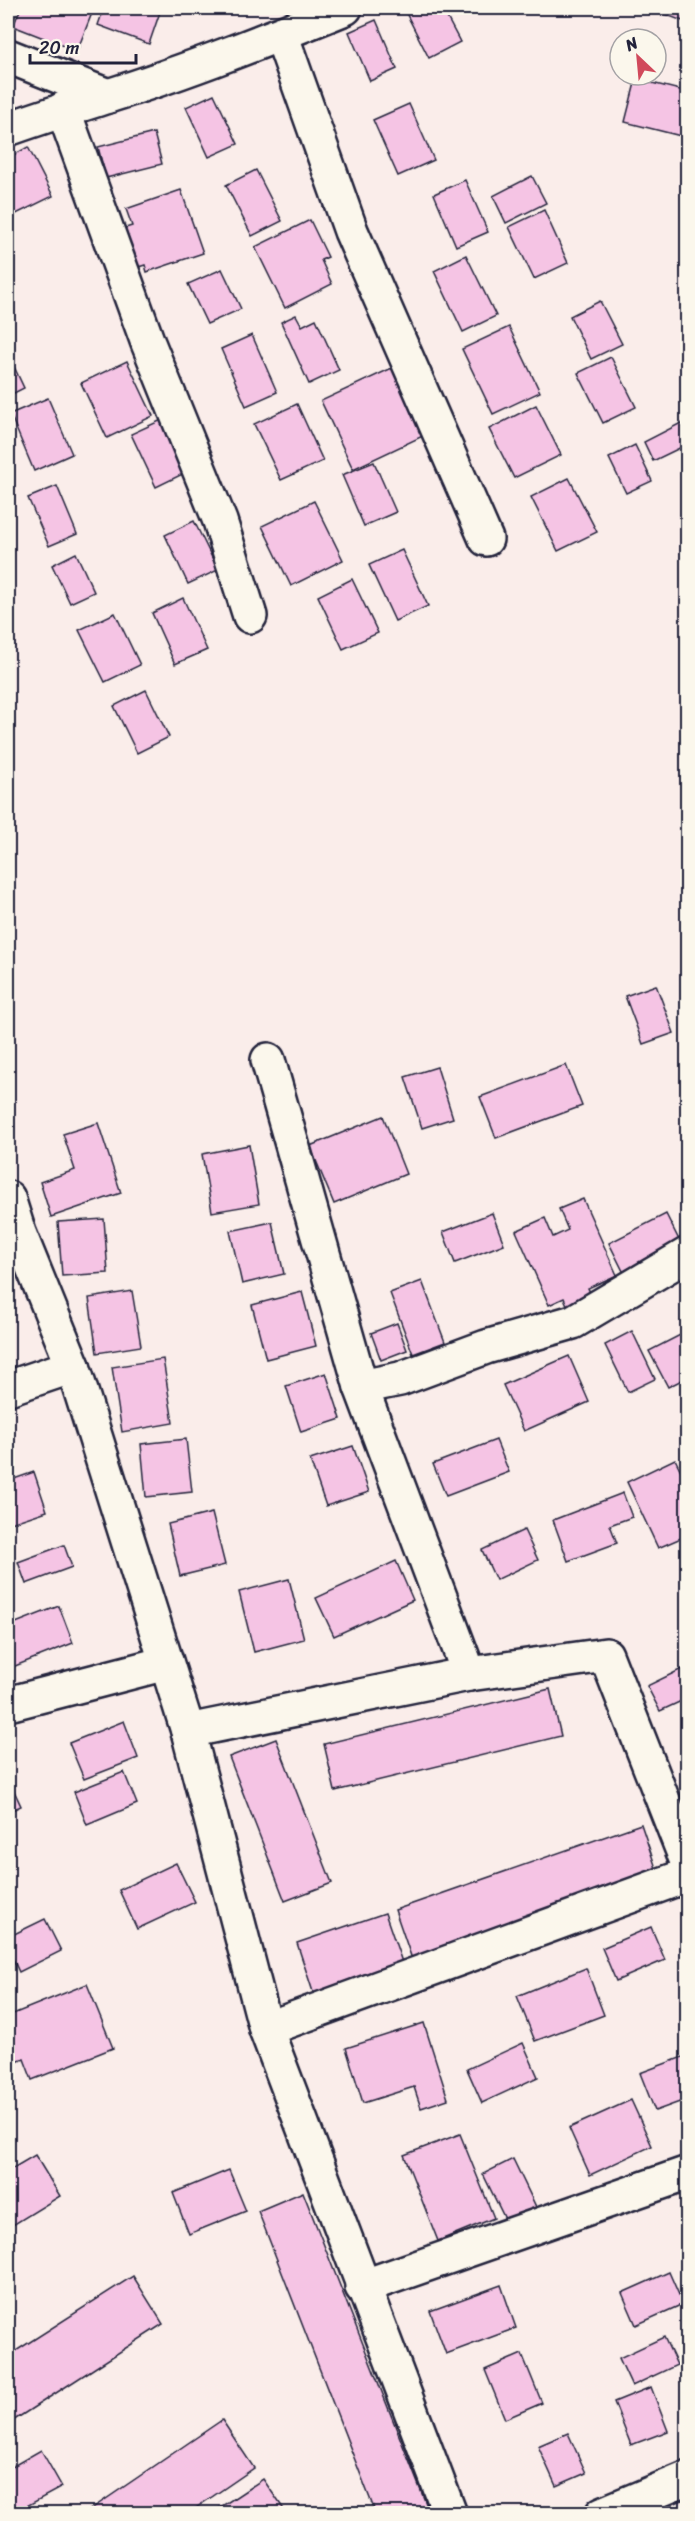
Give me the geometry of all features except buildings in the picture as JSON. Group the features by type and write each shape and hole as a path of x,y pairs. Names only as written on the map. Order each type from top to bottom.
{"street":[{"path":"8,129 281,34 345,8"},
{"path":"281,34 351,231 486,539"},
{"path":"8,56 108,96"},
{"path":"63,109 148,343 220,521 250,616"},
{"path":"268,1060 361,1387 469,1674"},
{"path":"8,1198 19,1233 73,1366 188,1731 266,2029 450,2514"},
{"path":"361,1387 400,1379 486,1347 573,1322 687,1254"},
{"path":"8,1388 73,1366"},
{"path":"188,1731 469,1674 606,1655 687,1864"},
{"path":"8,1704 166,1663"},
{"path":"266,2029 687,1875"},
{"path":"362,2287 687,2173"},
{"path":"602,2514 687,2478"}]}
